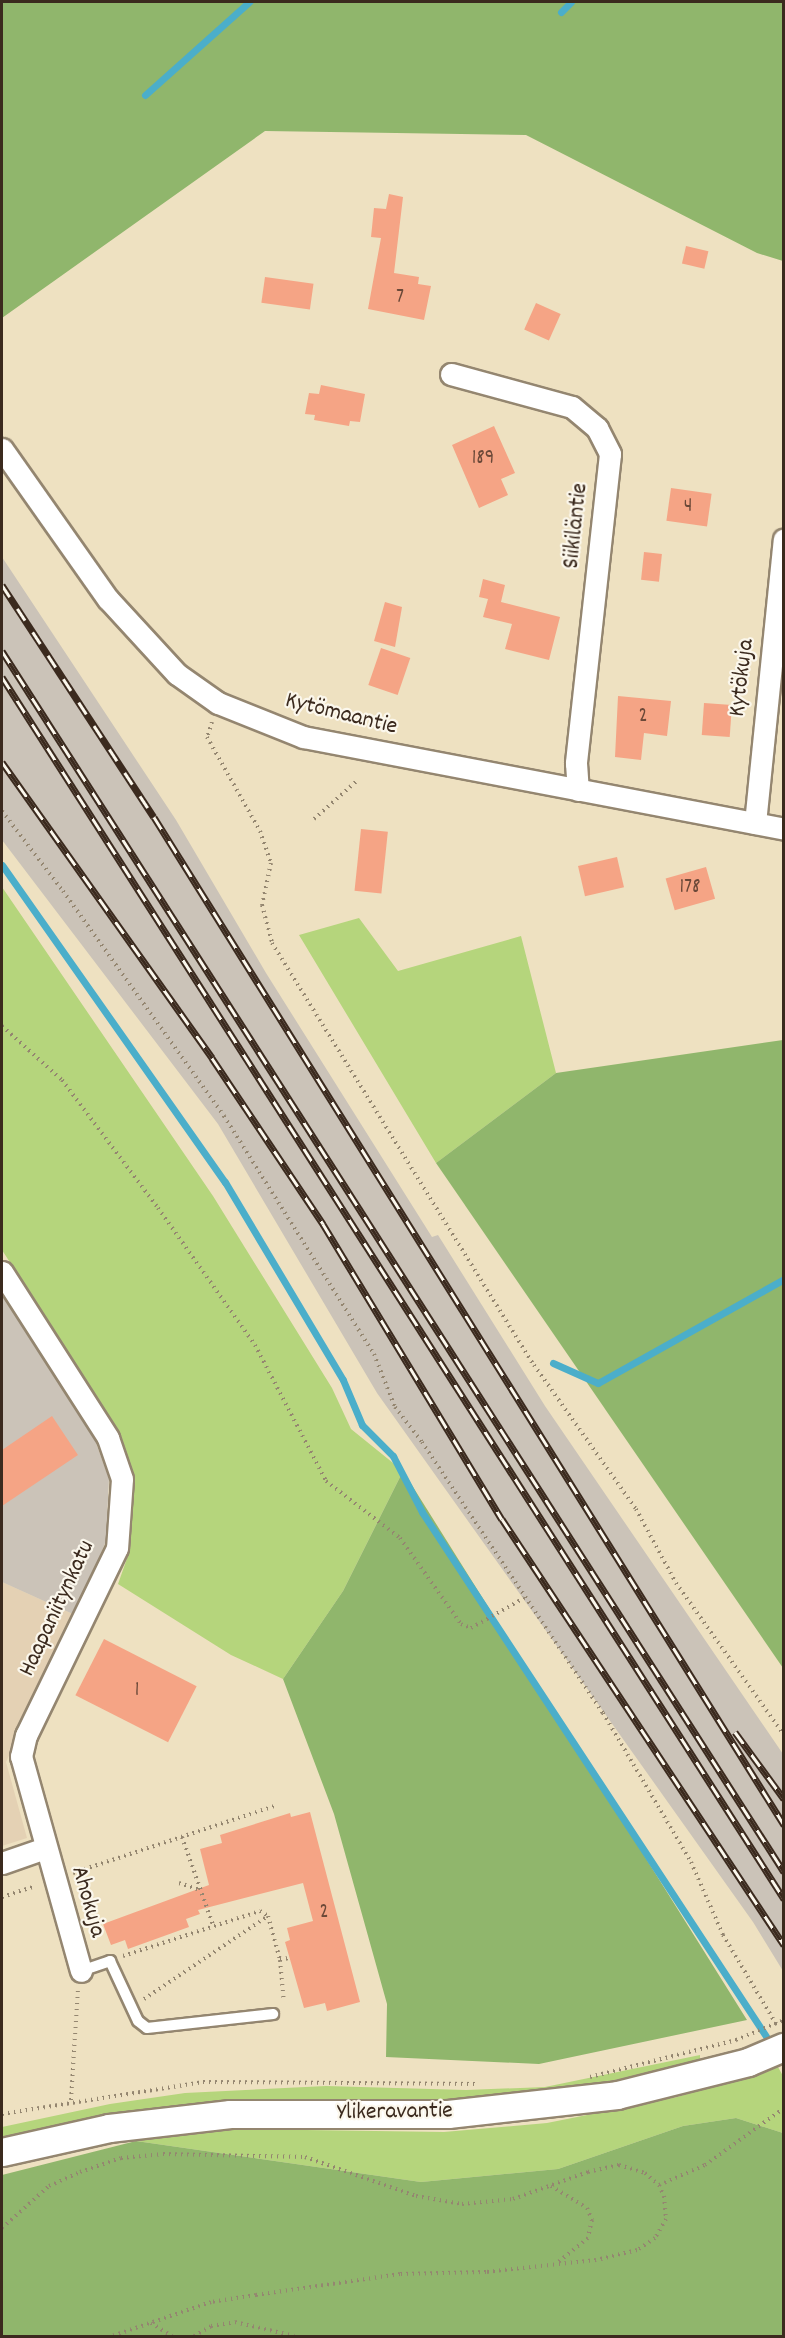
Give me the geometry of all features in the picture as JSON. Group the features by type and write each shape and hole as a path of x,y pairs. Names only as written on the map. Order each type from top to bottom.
{"street":[{"name":"Siikiläntie","path":"451,374 572,407 597,428 610,454 576,763 578,790"},
{"name":"Kytömaantie","path":"2,449 108,599 177,674 218,703 303,737 783,829"},
{"name":"Kytökuja","path":"755,823 783,539"},
{"name":"Haapaniitynkatu","path":"2,1272 108,1438 122,1479 117,1548 26,1735 21,1756 45,1848"},
{"path":"2,1863 45,1848"},
{"name":"Ahokuja","path":"45,1848 81,1971"},
{"name":"Ylikeravantie","path":"2,2152 109,2128 230,2114 448,2114 617,2095 748,2061 780,2036"}],"lane":[{"path":"81,1971 110,1961 132,2007 147,2028 273,2014"}],"path":[{"path":"218,703 207,737 260,831 271,863 262,905 272,943 534,1365 636,1509 676,1583 783,1735"},
{"path":"314,819 358,780"},
{"path":"2,811 224,1116 374,1354 395,1407 422,1442 524,1598 603,1713 691,1862 723,1935 780,2036"},
{"path":"2,1026 62,1080 158,1208 255,1345 326,1481 400,1538 461,1624 471,1628 524,1598"},
{"path":"2,1897 277,1805"},
{"path":"182,1837 213,1925"},
{"path":"179,1883 200,1890"},
{"path":"110,1961 260,1911 268,1916 280,1960 284,2002 273,2014"},
{"path":"132,2007 268,1916"},
{"path":"280,1960 289,1958"},
{"path":"71,2100 81,1971"},
{"path":"578,2078 590,2077 736,2040 783,2020"},
{"path":"2,2114 71,2100 203,2082 486,2084"},
{"path":"659,2185 705,2164 783,2108"},
{"path":"2,2228 49,2187 80,2172 121,2158 163,2154 306,2157 416,2196 462,2204 513,2199 619,2165 645,2173 659,2185 666,2219 655,2238 627,2253 486,2272 400,2274 210,2302 112,2337"},
{"path":"551,2186 586,2208 592,2220 588,2238 556,2263"},
{"path":"194,2337 211,2326 234,2322 294,2337"},
{"path":"150,2323 172,2337"}],"shaded area":[{"path":"2,557 176,820 266,973 432,1237 438,1235 545,1406 783,1754 783,1971 753,1922 377,1393 218,1124 2,840"},
{"path":"2,1295 95,1440 109,1479 106,1541 75,1615 2,1582"},
{"path":"2,1582 75,1615 6,1762 27,1838 2,1846"}],"green space":[{"path":"2,2 783,2 783,261 757,253 526,135 265,131 2,318"},
{"path":"2,887 213,1196 332,1388 351,1429 403,1471 343,1591 283,1679 231,1655 118,1584 130,1550 134,1485 96,1396 2,1250"},
{"path":"359,918 398,971 521,936 556,1073 436,1163 299,935"},
{"path":"784,1040 783,1668 436,1163 556,1073"},
{"path":"403,1471 747,2020 539,2064 386,2057 387,2004 334,1814 283,1679 343,1591"},
{"path":"700,2055 700,2060 556,2094 2,2144 2,2127 110,2104 185,2093 326,2086 466,2090 545,2087"},
{"path":"778,2067 783,2076 783,2133 736,2118 683,2126 558,2169 421,2182 136,2141 241,2129 444,2132 547,2123 677,2097"},
{"path":"736,2118 783,2133 783,2336 2,2336 2,2175 136,2141 421,2182 558,2169 683,2126"}],"building":[{"path":"389,194 403,197 394,273 419,277 418,284 431,286 424,320 368,309 381,238 371,237 374,208 386,209"},
{"path":"686,246 708,251 704,269 682,264"},
{"path":"265,277 314,284 310,310 261,303"},
{"path":"536,303 561,314 549,340 524,329"},
{"path":"321,385 365,394 360,422 350,421 349,426 314,420 315,415 305,414 309,393 319,394"},
{"path":"494,426 515,473 501,479 508,495 479,508 452,445"},
{"path":"671,488 712,494 707,526 666,521"},
{"path":"644,552 662,554 659,582 641,580"},
{"path":"483,579 505,585 501,602 560,617 549,660 505,649 512,624 483,617 488,599 479,597"},
{"path":"385,602 402,607 395,647 374,641"},
{"path":"381,648 410,658 398,695 368,685"},
{"path":"618,696 671,701 667,736 644,733 641,760 615,757"},
{"path":"704,703 732,705 730,737 702,735"},
{"path":"361,829 388,832 381,893 355,891"},
{"path":"617,857 624,887 585,896 578,866"},
{"path":"706,867 715,899 675,910 666,879"},
{"path":"52,1416 78,1455 2,1506 2,1450"},
{"path":"104,1639 197,1686 168,1742 75,1695"},
{"path":"310,1812 360,2002 327,2011 325,2003 304,2008 285,1942 290,1940 287,1928 313,1921 303,1883 198,1910 200,1914 186,1919 189,1927 128,1949 125,1940 111,1945 103,1924 209,1885 200,1849 222,1843 220,1835 290,1813 291,1817"}],"waterway":[{"path":"145,95 249,2"},
{"path":"561,12 571,2"},
{"path":"2,865 225,1182 343,1380 362,1425 393,1456 422,1512 773,2047"},
{"path":"553,1363 598,1383 784,1279"}],"railway":[{"path":"2,585 154,817 784,1825"},
{"path":"2,651 784,1872"},
{"path":"2,677 784,1899"},
{"path":"2,762 212,1058 323,1224 502,1519 784,1945"},
{"path":"735,1732 784,1799"}]}
